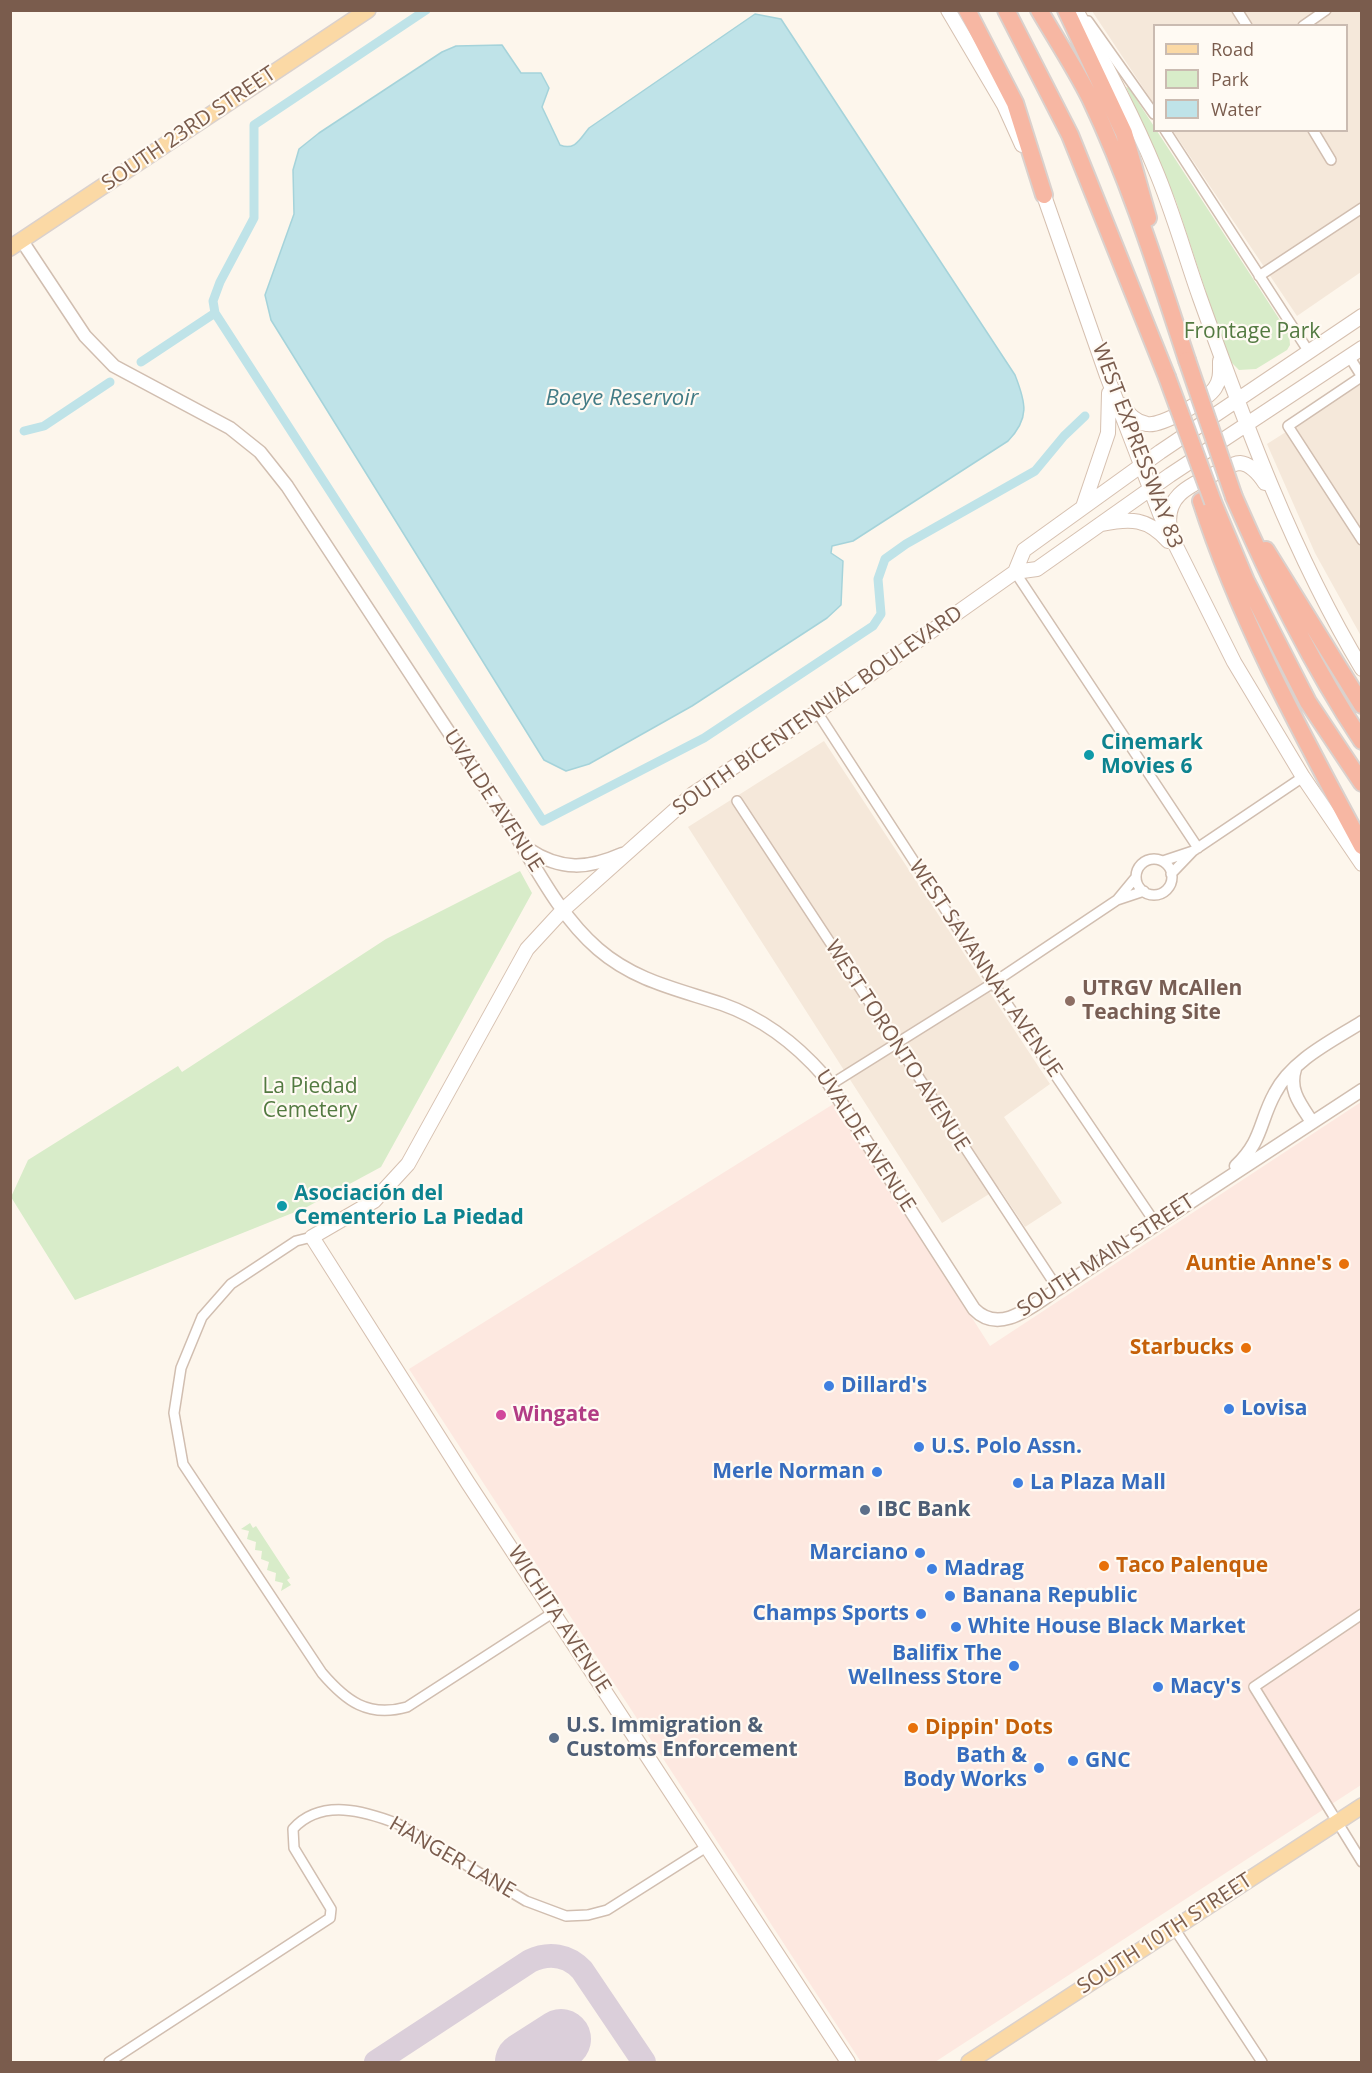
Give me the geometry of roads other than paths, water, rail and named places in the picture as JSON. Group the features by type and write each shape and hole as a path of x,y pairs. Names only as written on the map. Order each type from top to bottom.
{"highway":[{"path":"967,10 1015,103 1044,195"},
{"path":"1006,10 1070,135 1167,377 1207,501 1220,560 1240,609 1362,846"},
{"path":"1040,10 1088,95 1108,137 1234,496 1268,575 1302,643 1362,741"},
{"path":"1066,10 1124,133 1176,326"},
{"path":"1234,496 1362,705"},
{"path":"1207,501 1308,702 1362,783"}],"main road":[{"name":"SOUTH 23RD STREET","path":"16,244 368,10"},
{"name":"WEST EXPRESSWAY 83","path":"948,10 1004,105 1044,195 1149,489 1180,557 1230,656 1303,777 1362,864"},
{"path":"1078,10 1156,170 1219,351 1273,494 1319,592 1362,669"},
{"name":"SOUTH BICENTENNIAL BOULEVARD","path":"1015,572 1024,550 1082,507 1362,316"},
{"name":"SOUTH BICENTENNIAL BOULEVARD","path":"312,1237 374,1201 408,1164 527,949 563,910 693,794 817,712 1015,572 1037,569 1149,489 1362,348"},
{"path":"1114,394 1137,422 1156,425 1164,422 1214,390 1221,374 1219,351"},
{"path":"1082,507 1108,433 1107,376"},
{"path":"1172,540 1169,512 1175,498 1190,486 1237,463 1249,466 1273,494"},
{"path":"1097,526 1130,520 1144,521 1161,533 1180,557"},
{"name":"WICHITA AVENUE","path":"312,1237 848,2062"},
{"name":"SOUTH 10TH STREET","path":"969,2062 1362,1806"}],"street":[{"path":"1078,10 1153,111"},
{"path":"1237,10 1246,24"},
{"path":"1306,24 1326,10"},
{"path":"1167,132 1309,352"},
{"path":"1314,132 1331,160"},
{"path":"1259,276 1362,208"},
{"name":"UVALDE AVENUE","path":"16,244 85,336 114,366 230,428 260,452 287,486 523,845 563,910 599,950 643,979 730,1007 777,1032 810,1060 830,1085 974,1309 984,1318 993,1321"},
{"path":"1349,356 1361,377 1288,426 1362,540"},
{"path":"1015,572 1196,849"},
{"name":"WEST SAVANNAH AVENUE","path":"817,712 993,983 1156,1224"},
{"path":"1136,877 1138,885 1144,891 1152,894 1163,892 1171,883 1172,874 1196,849 1303,777"},
{"name":"WEST TORONTO AVENUE","path":"737,801 1058,1290"},
{"path":"523,845 540,857 582,867 629,851"},
{"path":"1117,900 1136,877 1138,869 1145,861 1155,859 1163,861 1196,849"},
{"path":"1163,861 1172,874"},
{"path":"830,1085 993,983 1117,900 1144,891"},
{"name":"SOUTH MAIN STREET","path":"1216,1185 1247,1156 1257,1142 1276,1091 1296,1067 1362,1022"},
{"path":"1296,1067 1291,1080 1293,1090 1312,1122"},
{"name":"SOUTH MAIN STREET","path":"993,1321 1010,1318 1058,1290 1362,1090"},
{"path":"312,1237 296,1241 231,1284 202,1317 181,1368 174,1413 183,1464 322,1673 340,1694 365,1707 383,1710 407,1707 554,1612"},
{"path":"1362,1614 1254,1687 1362,1862"},
{"name":"HANGER LANE","path":"109,2062 330,1918 331,1909 294,1848 293,1829 311,1815 350,1810 391,1821 526,1901 566,1916 588,1915 608,1910 708,1846"},
{"path":"1174,1928 1262,2062"}],"water":[{"name":"Boeye Reservoir","path":"755,14 781,19 1015,375 1022,394 1023,417 1008,441 853,541 832,546 831,553 843,561 841,605 827,618 692,706 589,764 566,771 544,760 271,320 265,295 294,214 293,170 299,149 319,133 442,52 456,46 502,45 521,73 541,73 549,88 542,107 560,145 573,145 589,128"}],"waterway":[{"path":"426,10 254,125 254,218 220,282 213,301 215,313 543,821 704,738 873,626 881,614 878,579 885,559 906,544 1035,471 1064,436 1085,416"},
{"path":"141,362 215,313"},
{"path":"24,431 44,426 110,382"}],"place":[{"name":"Cinemark Movies 6","path":"1089,755"},
{"name":"UTRGV McAllen Teaching Site","path":"1070,1001"},
{"name":"Asociación del Cementerio La Piedad","path":"282,1206"},
{"name":"Auntie Anne's","path":"1344,1264"},
{"name":"Starbucks","path":"1246,1348"},
{"name":"Dillard's","path":"829,1386"},
{"name":"Lovisa","path":"1229,1409"},
{"name":"Wingate","path":"501,1415"},
{"name":"U.S. Polo Assn.","path":"919,1447"},
{"name":"Merle Norman","path":"877,1472"},
{"name":"La Plaza Mall","path":"1018,1483"},
{"name":"IBC Bank","path":"865,1510"},
{"name":"Marciano","path":"920,1553"},
{"name":"Taco Palenque","path":"1104,1566"},
{"name":"Madrag","path":"932,1569"},
{"name":"Banana Republic","path":"950,1596"},
{"name":"Champs Sports","path":"921,1614"},
{"name":"White House Black Market","path":"956,1627"},
{"name":"Balifix The Wellness Store","path":"1014,1666"},
{"name":"Macy's","path":"1158,1687"},
{"name":"Dippin' Dots","path":"913,1728"},
{"name":"U.S. Immigration & Customs Enforcement","path":"554,1738"},
{"name":"GNC","path":"1073,1761"},
{"name":"Bath & Body Works","path":"1039,1768"}],"park label":[{"name":"Frontage Park","path":"1252,332"},
{"name":"La Piedad Cemetery","path":"310,1099"}]}
